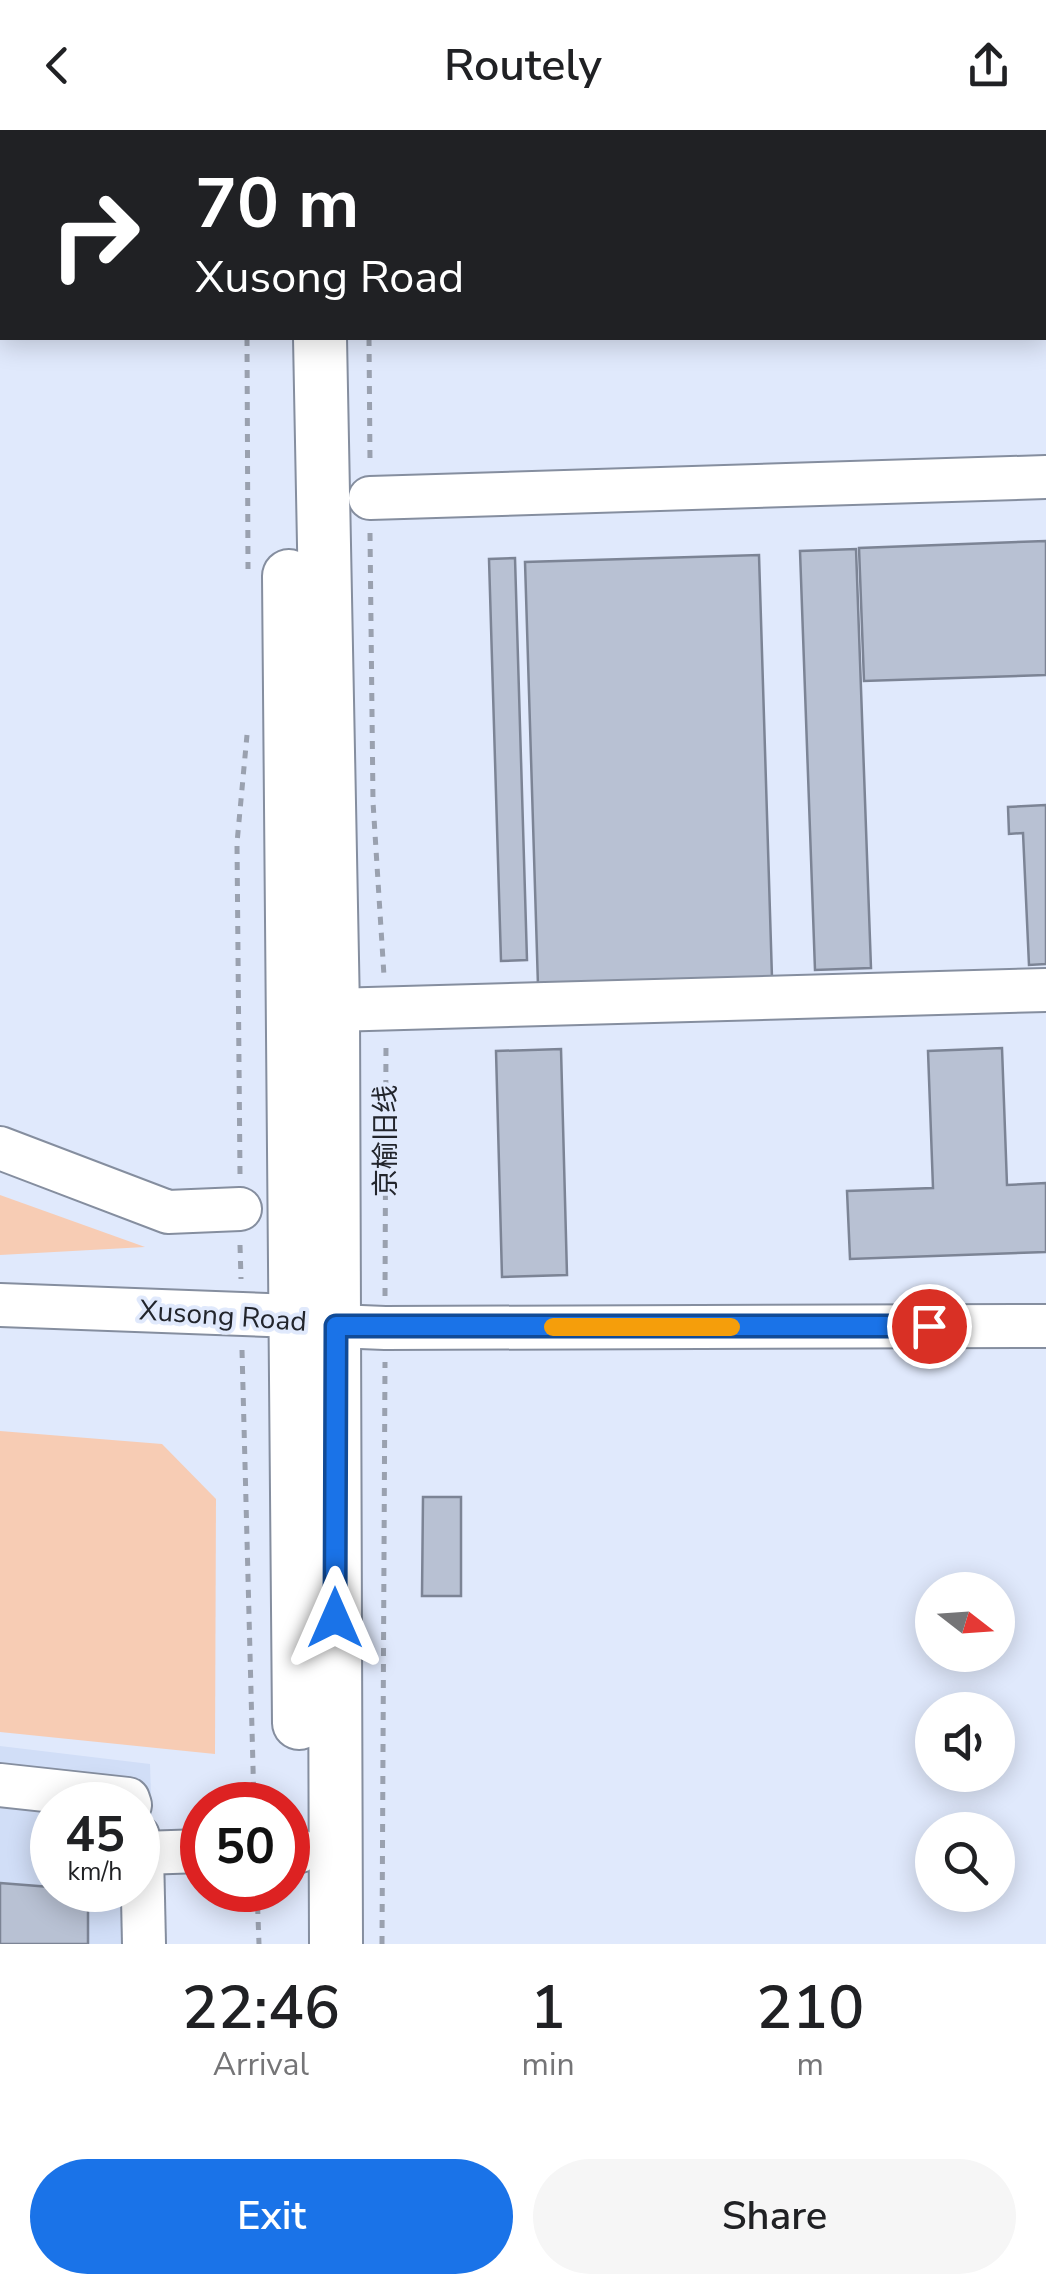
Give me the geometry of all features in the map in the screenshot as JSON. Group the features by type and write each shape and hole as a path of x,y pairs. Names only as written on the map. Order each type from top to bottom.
{"main road":[{"name":"京榆旧线","path":"288,340 338,1323 300,1782"},
{"name":"京榆旧线","path":"320,340 338,1323 336,1944"},
{"name":"京榆旧线","path":"301,1912 304,1944"}],"street":[{"path":"370,498 1046,477"},
{"path":"334,1010 1046,990"},
{"path":"0,1148 168,1212 240,1210"},
{"name":"Xusong Road","path":"0,1304 241,1314 338,1323 1046,1326"},
{"path":"0,1785 30,1788"},
{"path":"143,1912 144,1944"}],"path":[{"path":"248,340 248,587"},
{"name":"京榆旧线","path":"369,340 373,802 386,1011 338,1323 382,1944"},
{"path":"248,722 237,843 241,1314 253,1782"},
{"path":"257,1912 259,1944"}],"shaded area":[{"path":"0,1195 145,1247 0,1255"},
{"path":"0,1431 162,1444 216,1499 215,1754 0,1732"},
{"path":"0,1746 150,1764 151,1782 30,1782 30,1912 155,1912 156,1944 0,1944"}],"building":[{"path":"1046,541 1046,675 864,681 859,548"},
{"path":"856,549 871,968 815,970 800,551"},
{"path":"759,555 772,978 538,986 525,562"},
{"path":"515,558 527,960 501,961 489,559"},
{"path":"1046,805 1046,964 1029,965 1023,833 1009,834 1008,807"},
{"path":"1002,1048 1007,1185 1046,1183 1046,1252 850,1259 847,1191 933,1188 928,1051"},
{"path":"561,1049 567,1275 502,1277 496,1051"},
{"path":"423,1497 461,1497 461,1596 422,1596"},
{"path":"0,1883 30,1885 30,1912 88,1912 88,1944 0,1944"}],"slow traffic":[{"path":"553,1327 731,1327"}],"route":[{"path":"335,1618 336,1326 929,1326"}]}
